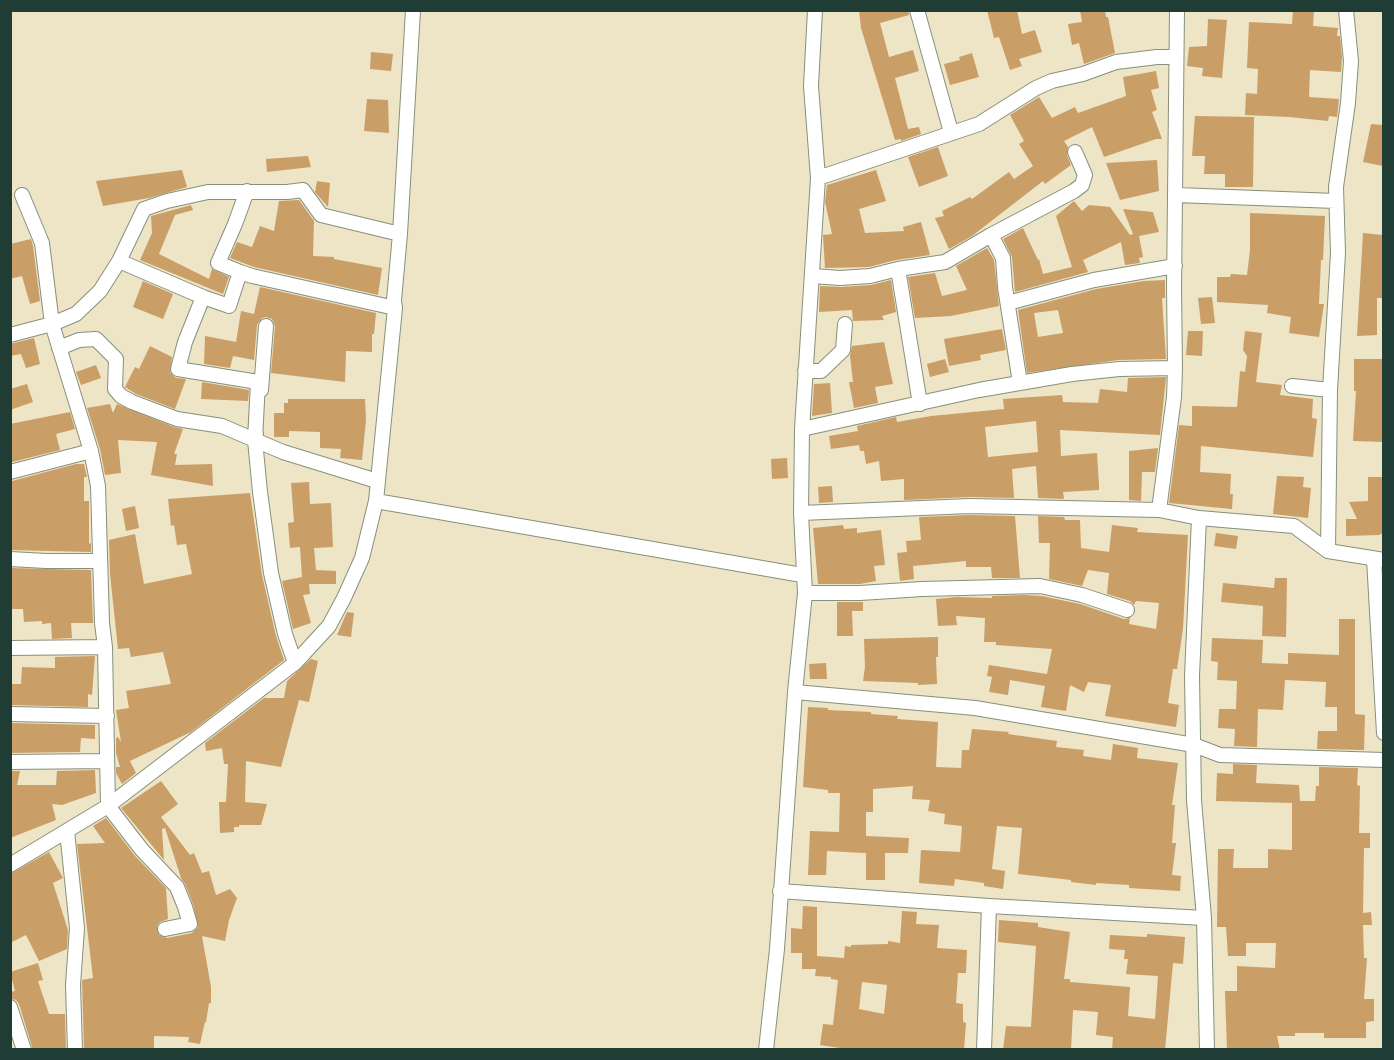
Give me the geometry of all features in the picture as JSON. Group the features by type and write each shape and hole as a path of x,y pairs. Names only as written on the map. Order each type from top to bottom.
{"street":[{"path":"10,865 108,806 295,663 329,626 344,598 362,558 376,501 395,308 413,10"},
{"path":"766,1050 777,949 795,692 805,594 802,575 802,429 818,178 811,86 815,10"},
{"path":"916,10 951,132"},
{"path":"1159,510 1174,397 1173,288 1177,10"},
{"path":"1328,550 1329,390 1338,254 1336,187 1348,103 1351,62 1346,10"},
{"path":"818,178 979,124 1036,88 1052,81 1083,74 1116,62 1176,57"},
{"path":"813,276 840,278 870,276 945,262 991,235 1066,197 1082,185 1085,175 1075,152"},
{"path":"10,335 52,324 76,314 100,291 119,261 144,209 167,201 208,192 303,190 321,215 400,234"},
{"path":"247,191 218,263 252,276 395,308"},
{"path":"22,195 42,243 52,324 91,452 98,486 99,561 105,647 108,806 142,850 177,887 190,924 165,929"},
{"path":"1176,195 1336,201"},
{"path":"991,235 1003,258 1020,383"},
{"path":"119,261 229,306 240,272"},
{"path":"1008,303 1094,280 1175,266"},
{"path":"898,269 920,404"},
{"path":"203,297 185,342 178,369 258,382 255,440 271,573 285,634 295,663"},
{"path":"805,371 821,370 843,350 845,324"},
{"path":"255,440 266,326"},
{"path":"59,348 79,340 96,339 117,359 115,389 121,396 177,419 222,426 283,452 377,481"},
{"path":"802,429 978,390 1072,374 1119,369 1175,368"},
{"path":"1292,386 1329,390"},
{"path":"10,472 91,452"},
{"path":"376,501 802,575"},
{"path":"801,513 970,506 1159,510 1200,518 1294,526 1328,550 1379,559 1383,733"},
{"path":"1200,518 1192,676 1194,800 1204,918 1208,1050"},
{"path":"10,559 99,561"},
{"path":"805,594 1040,586 1082,595 1127,610"},
{"path":"10,648 105,647"},
{"path":"795,692 975,708 1194,745 1220,755 1383,760"},
{"path":"10,714 107,716"},
{"path":"10,762 107,761"},
{"path":"67,831 77,928 73,985 75,1050"},
{"path":"780,891 1204,918"},
{"path":"984,1050 989,906"},
{"path":"10,1007 24,1050"}],"building":[{"path":"859,10 908,10 909,15 880,23 889,57 913,50 919,71 895,78 908,129 919,127 921,134 901,141 901,139 895,140 861,28"},
{"path":"987,10 1017,10 1022,34 1035,30 1042,52 1019,59 1022,66 1010,70 999,37 994,38"},
{"path":"1080,10 1105,10 1115,53 1084,64 1079,43 1072,45 1068,24 1082,22"},
{"path":"1293,10 1314,10 1313,26 1338,28 1337,36 1340,36 1342,57 1341,72 1310,70 1309,97 1339,99 1337,117 1329,116 1328,121 1245,115 1246,93 1257,94 1258,69 1247,68 1249,22 1292,24"},
{"path":"1208,19 1227,20 1222,78 1202,76 1203,68 1187,66 1189,47 1207,46"},
{"path":"371,52 393,54 391,71 370,69"},
{"path":"972,53 979,77 950,85 944,64 960,60 959,57"},
{"path":"1156,71 1159,88 1151,90 1157,110 1152,112 1162,139 1104,157 1092,127 1064,141 1068,147 1067,155 1071,165 1045,184 1043,181 972,236 949,249 935,218 944,216 942,211 970,197 972,199 1009,172 1014,179 1033,166 1019,144 1024,141 1010,115 1039,97 1052,118 1075,107 1078,113 1126,96 1123,77"},
{"path":"367,99 388,100 389,133 364,131"},
{"path":"1195,116 1254,117 1253,187 1225,187 1225,174 1204,174 1205,156 1192,156"},
{"path":"1371,124 1383,125 1383,166 1363,162"},
{"path":"938,147 948,176 919,187 908,157"},
{"path":"308,156 311,167 267,172 266,159"},
{"path":"1157,160 1159,191 1120,200 1106,163"},
{"path":"182,170 187,187 149,198 103,206 96,181"},
{"path":"876,170 886,201 859,209 865,233 904,231 903,227 921,222 930,255 869,267 825,268 823,235 832,234 825,202 827,185"},
{"path":"317,181 330,183 328,207 315,192"},
{"path":"299,200 314,221 313,256 334,257 334,259 382,268 378,295 254,267 230,258 237,242 252,247 260,226 274,231 279,201"},
{"path":"1074,201 1082,211 1089,205 1110,207 1130,235 1133,234 1123,209 1153,212 1159,232 1139,236 1143,257 1139,258 1140,263 1125,265 1121,242 1083,260 1088,272 1015,292 1012,257 1003,239 1023,228 1039,259 1043,274 1072,267 1056,216"},
{"path":"191,205 193,210 175,215 159,254 209,279 212,269 229,277 223,294 140,260 152,233 151,216"},
{"path":"1250,213 1325,216 1319,304 1324,304 1319,337 1289,333 1291,317 1267,313 1268,305 1217,302 1217,277 1230,277 1231,274 1247,275"},
{"path":"1363,233 1383,235 1383,298 1377,298 1377,335 1357,336"},
{"path":"31,239 40,301 30,304 22,276 10,279 10,244"},
{"path":"987,248 994,260 999,306 951,316 915,318 908,277 935,273 942,296 967,290 956,266"},
{"path":"891,280 896,312 882,316 884,320 853,321 852,310 819,312 820,286 871,285"},
{"path":"1165,280 1165,298 1162,298 1166,359 1118,360 1027,373 1018,310 1096,289","holes":["1058,310 1063,333 1038,337 1034,313"]},
{"path":"143,281 173,294 163,319 133,307"},
{"path":"260,287 376,313 374,334 372,334 372,352 346,351 345,382 271,373 275,326 272,319 266,317 262,318 257,325 254,360 233,356 230,368 204,364 205,336 236,342 241,311 254,314"},
{"path":"1212,297 1215,323 1201,324 1198,298"},
{"path":"1002,329 1006,350 980,355 981,360 949,366 944,339"},
{"path":"1188,331 1203,331 1202,356 1186,355"},
{"path":"1245,331 1262,333 1256,382 1282,385 1280,395 1313,399 1312,418 1317,419 1313,457 1201,446 1200,472 1231,474 1232,509 1169,503 1179,425 1192,426 1192,406 1237,407 1240,371 1245,372 1247,356 1243,350"},
{"path":"34,338 40,364 26,368 21,354 10,356 10,344"},
{"path":"884,342 893,384 875,387 878,403 854,408 849,382 853,382 850,356 852,346"},
{"path":"150,346 172,357 170,372 176,378 186,379 175,409 136,394 125,387 135,367 139,369"},
{"path":"945,359 949,372 930,377 927,364"},
{"path":"1354,359 1383,359 1383,442 1353,441 1356,391 1354,391"},
{"path":"96,365 101,378 81,385 76,372"},
{"path":"1166,377 1160,435 1060,430 1061,456 1097,453 1099,485 1099,490 1063,492 1064,499 1038,498 1036,466 1012,469 1014,498 904,500 904,479 881,481 879,461 866,464 864,451 860,451 859,445 831,449 829,436 858,431 857,426 896,417 897,422 931,416 1004,409 1003,399 1062,395 1063,402 1098,403 1100,389 1127,392 1128,378","holes":["1036,421 1038,452 988,457 985,427"]},
{"path":"202,382 249,390 248,401 201,399"},
{"path":"830,383 832,413 812,416 814,384"},
{"path":"27,384 33,402 10,410 10,389"},
{"path":"288,399 365,399 366,420 362,460 340,458 341,449 320,448 320,432 289,431 289,437 274,437 274,413 284,413 284,403 288,403"},
{"path":"110,404 113,413 117,404 183,429 174,454 177,454 175,465 212,464 213,486 151,475 157,442 118,440 121,473 105,475 100,449 87,408"},
{"path":"70,412 75,429 56,434 60,450 12,462 10,424"},
{"path":"1158,448 1155,472 1142,472 1141,501 1129,500 1129,451"},
{"path":"787,458 788,478 772,479 771,459"},
{"path":"76,464 84,464 87,477 84,477 84,501 89,501 91,552 10,550 12,481"},
{"path":"1277,476 1304,477 1303,487 1311,488 1308,518 1273,514"},
{"path":"1368,477 1383,477 1383,533 1346,536 1346,519 1357,519 1349,502 1368,501"},
{"path":"309,482 310,504 331,503 333,547 314,548 316,570 336,571 336,584 309,584 310,594 303,595 311,623 293,629 282,581 302,577 300,547 290,548 288,523 294,522 291,483"},
{"path":"832,486 833,502 819,503 818,487"},
{"path":"250,493 262,575 284,660 191,732 130,761 136,773 122,784 116,773 116,767 120,767 116,753 116,738 118,737 121,742 116,710 129,708 126,691 171,684 163,652 131,657 129,648 118,649 110,574 109,540 135,534 144,584 192,574 186,544 177,545 174,525 171,526 168,499"},
{"path":"135,506 139,528 126,531 122,509"},
{"path":"1015,516 1020,578 992,578 991,567 966,567 966,561 913,566 914,579 900,581 897,553 907,552 906,541 921,540 919,517"},
{"path":"1038,516 1080,520 1081,548 1109,552 1112,525 1138,528 1137,532 1188,535 1183,629 1177,669 1173,669 1168,703 1179,705 1176,727 1105,716 1111,685 1088,682 1084,692 1070,685 1066,711 1041,707 1045,686 1010,680 1008,695 989,692 992,677 987,676 989,665 1047,674 1052,649 984,642 985,618 956,616 957,625 938,626 936,599 1025,595 1080,604 1124,619 1130,618 1129,624 1156,629 1159,603 1136,601 1134,605 1130,601 1107,594 1109,573 1088,570 1082,586 1049,579 1050,543 1039,543"},
{"path":"843,525 844,529 857,528 857,533 881,530 885,565 874,566 876,581 860,584 818,584 813,528"},
{"path":"1216,533 1238,536 1236,549 1214,546"},
{"path":"10,568 91,570 93,623 71,623 72,638 52,639 51,623 24,622 23,609 10,609"},
{"path":"1275,578 1287,578 1286,637 1262,636 1263,606 1221,602 1223,583 1274,588"},
{"path":"837,602 863,602 863,611 852,611 853,636 837,636"},
{"path":"347,612 354,613 351,637 337,635"},
{"path":"1339,619 1355,619 1355,714 1365,715 1364,750 1317,749 1318,731 1337,731 1337,707 1325,707 1326,682 1285,680 1283,710 1258,709 1257,747 1234,746 1235,729 1218,728 1219,709 1236,709 1237,681 1217,680 1218,662 1211,661 1212,638 1263,640 1262,663 1288,664 1288,653 1339,655"},
{"path":"938,637 937,684 863,681 864,639"},
{"path":"95,656 92,695 88,694 88,707 10,705 10,684 21,684 22,667 55,668 55,657"},
{"path":"311,659 318,661 309,702 299,700 281,767 246,761 245,802 267,804 261,825 239,825 239,827 234,827 234,832 220,833 219,802 226,802 228,764 224,764 222,748 206,751 205,743 264,698 284,698 287,681"},
{"path":"826,663 827,679 810,679 809,664"},
{"path":"808,707 871,712 871,714 898,716 897,719 938,722 936,767 961,768 962,750 969,750 972,729 1009,732 1008,734 1057,741 1056,747 1084,750 1083,756 1111,760 1113,744 1138,748 1137,758 1178,763 1172,805 1175,805 1172,843 1176,843 1172,875 1181,876 1180,891 1129,888 1129,885 1096,883 1096,885 1018,874 1022,828 997,826 992,869 1005,871 1003,889 984,886 984,883 955,879 954,886 919,883 921,850 960,852 962,826 944,824 945,814 928,811 930,800 912,799 913,786 873,789 873,812 866,812 866,836 909,838 908,853 885,853 885,880 866,880 866,853 827,851 826,875 808,875 810,831 839,832 840,793 828,793 828,790 803,787"},
{"path":"10,723 95,725 95,739 81,738 80,752 10,753"},
{"path":"1233,764 1257,765 1256,783 1299,785 1300,801 1315,801 1316,786 1319,786 1319,767 1358,768 1359,833 1370,833 1370,848 1364,848 1363,913 1371,912 1372,925 1363,925 1364,958 1367,958 1364,999 1374,999 1374,1021 1366,1022 1366,1038 1324,1038 1324,1033 1295,1033 1295,1036 1277,1036 1280,1050 1227,1050 1225,991 1237,991 1237,966 1275,968 1276,943 1246,943 1246,956 1228,956 1226,927 1217,927 1218,849 1234,849 1233,868 1268,868 1268,849 1292,850 1292,803 1216,801 1217,773 1233,774"},
{"path":"95,770 96,793 62,805 52,804 56,820 10,838 10,771 20,771 17,785 56,785 57,771"},
{"path":"161,781 178,804 161,817 190,855 194,853 202,873 209,871 216,895 230,889 237,898 225,941 202,936 211,987 211,1003 209,1003 200,1044 188,1042 189,1037 154,1036 154,1050 84,1050 82,980 93,978 77,844 105,843 93,826 106,818 135,856 166,888 168,919 157,926 159,935 167,938 192,933 198,927 193,904 181,878 165,828 162,829 164,860 121,808"},
{"path":"49,852 63,878 53,883 68,930 67,949 39,961 26,935 10,943 10,874"},
{"path":"803,906 817,907 817,956 844,958 845,946 888,944 888,941 900,943 902,911 917,912 916,924 939,925 937,948 967,950 966,973 958,973 956,1003 963,1004 963,1022 966,1023 964,1050 853,1050 820,1045 823,1024 833,1025 838,980 815,976 816,969 802,969 802,953 791,953 791,928 802,929","holes":["862,982 887,985 884,1014 859,1009"]},
{"path":"999,920 1038,923 1038,927 1070,932 1064,979 1070,979 1070,982 1130,987 1128,1016 1155,1019 1158,976 1126,974 1128,959 1124,959 1125,950 1109,949 1110,935 1147,937 1147,934 1185,937 1183,964 1173,963 1165,1050 1112,1050 1113,1037 1096,1035 1098,1012 1073,1010 1071,1050 1003,1050 1006,1026 1031,1027 1036,946 998,942"},
{"path":"38,963 43,980 38,981 49,1014 65,1014 66,1050 33,1050 19,1004 10,998 10,992 15,991 10,972"}]}
